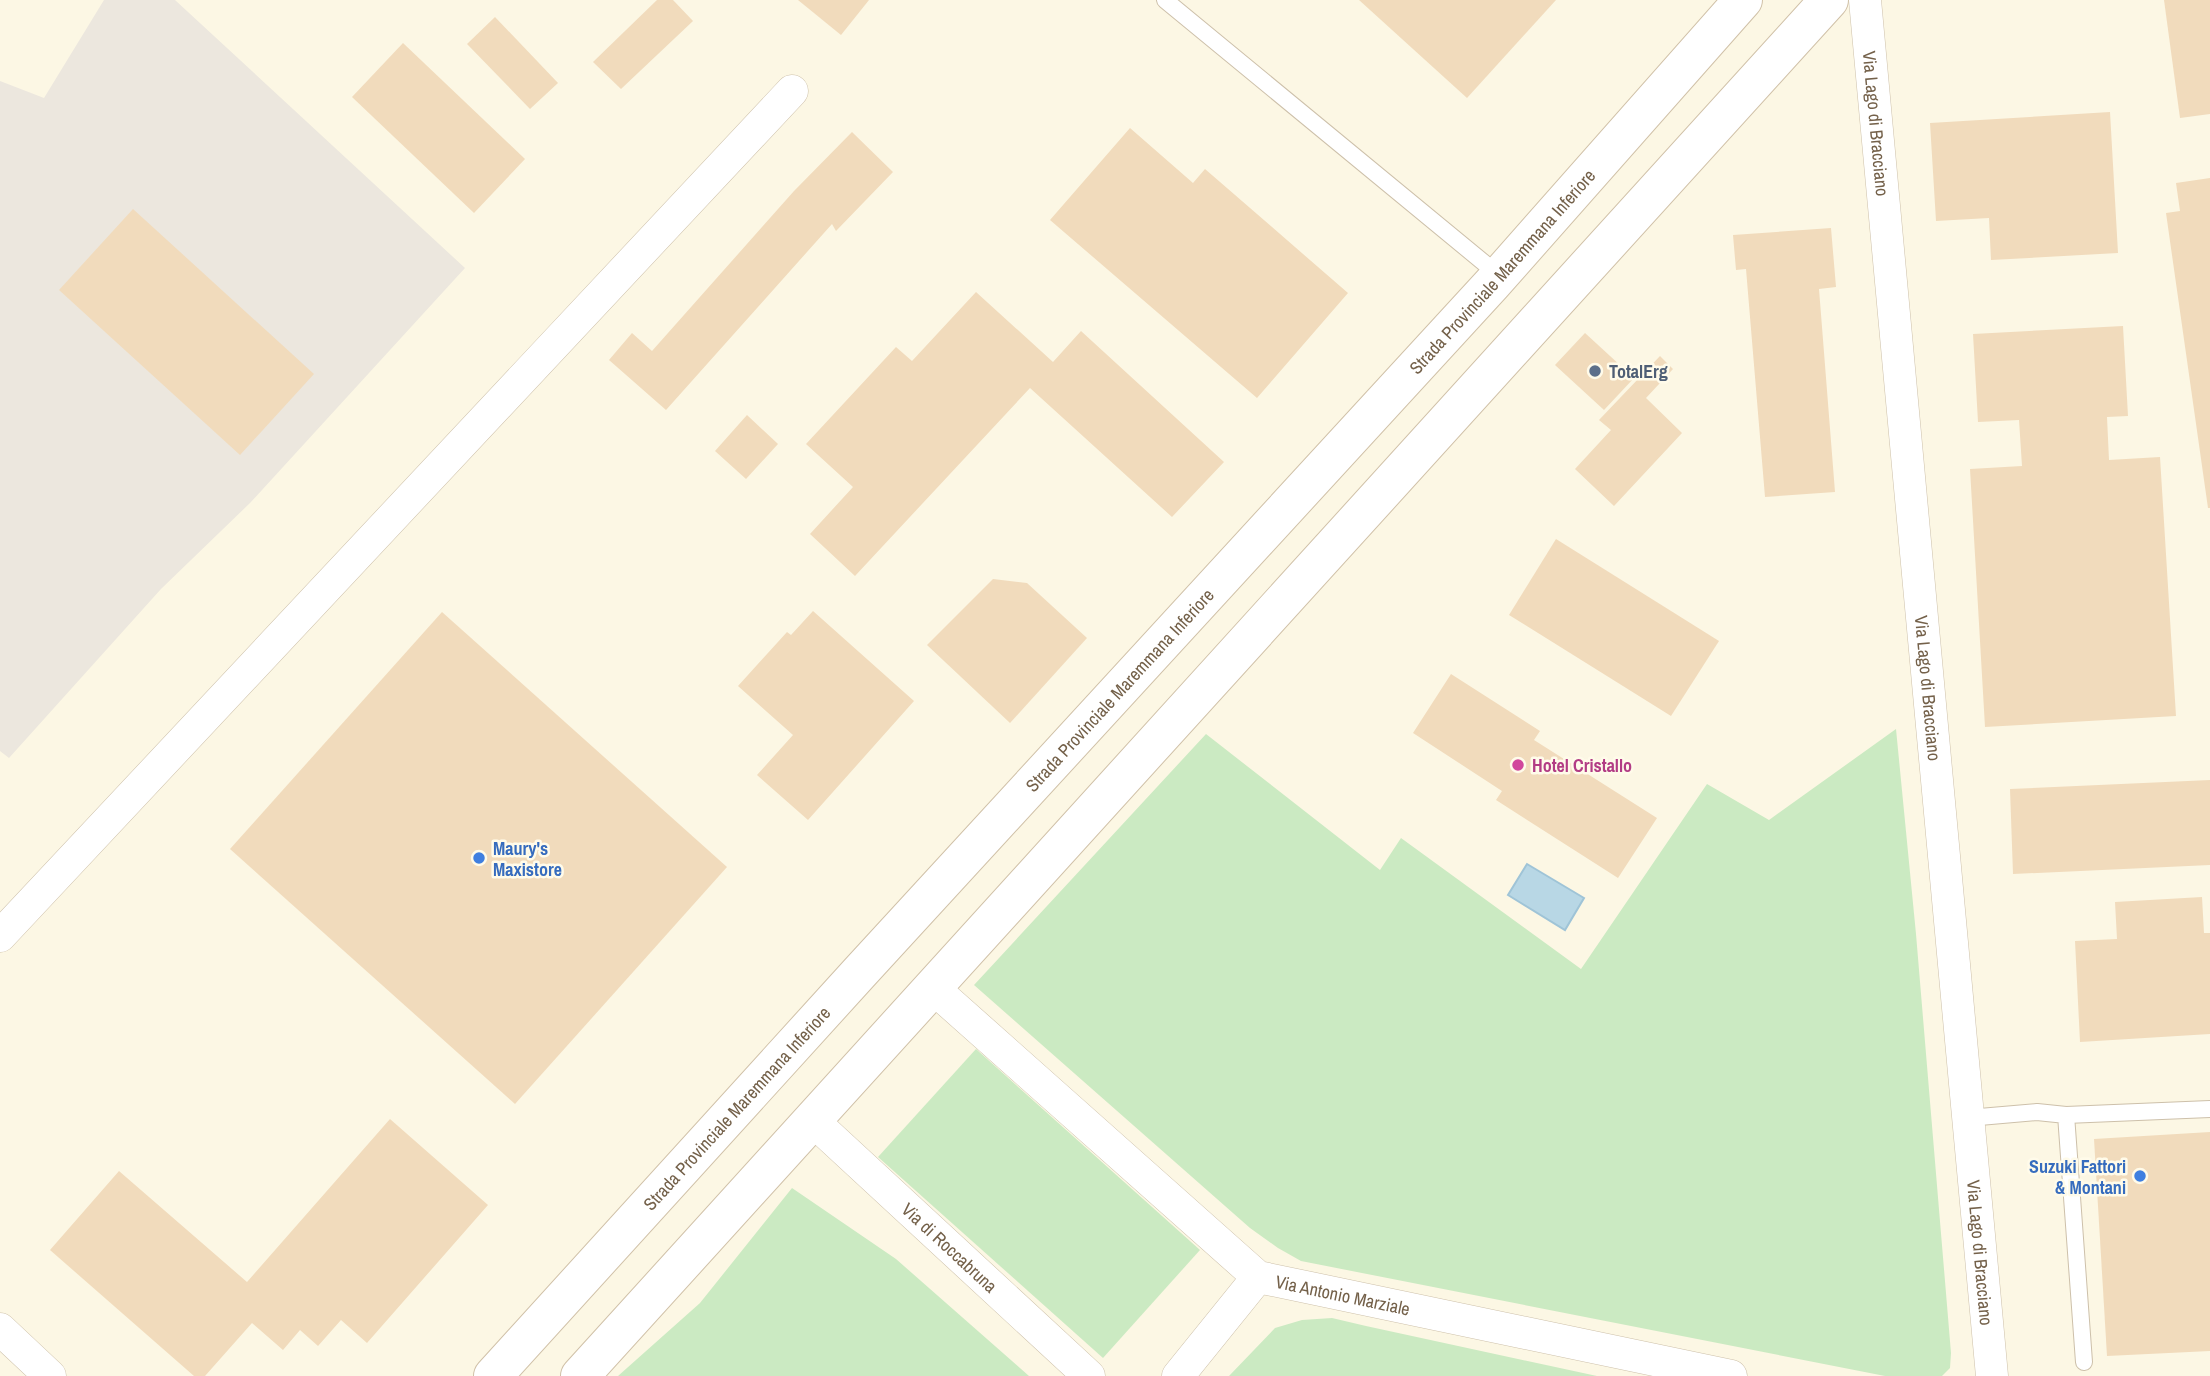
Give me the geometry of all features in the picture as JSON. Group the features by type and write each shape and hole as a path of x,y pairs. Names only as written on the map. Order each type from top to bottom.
{"main road":[{"name":"Strada Provinciale Maremmana Inferiore","path":"493,1376 841,992 1500,276 1743,0"},
{"path":"580,1376 1829,0"}],"street":[{"name":"Via Lago di Bracciano","path":"1865,0 1992,1376"},
{"path":"0,936 792,91"},
{"name":"Via Antonio Marziale","path":"932,987 1258,1277 1731,1376"},
{"name":"Via di Roccabruna","path":"811,1119 1089,1376"},
{"path":"1178,1376 1258,1277"},
{"path":"0,1329 50,1376"}],"lane":[{"path":"1165,0 1500,276"},
{"path":"1968,1118 2037,1112 2066,1115 2210,1108"},
{"path":"2066,1115 2084,1362"}],"shaded area":[{"path":"104,0 175,0 465,268 250,503 161,589 9,758 0,751 0,81 44,98"}],"green space":[{"path":"1896,729 1951,1353 1950,1368 1942,1376 1885,1376 1301,1261 1250,1228 974,985 1206,734 1380,870 1401,838 1581,969 1707,784 1769,820"},
{"path":"976,1049 1200,1250 1103,1358 878,1157"},
{"path":"792,1188 896,1259 1029,1376 618,1376 700,1303"},
{"path":"1332,1318 1597,1376 1229,1376 1275,1328 1302,1320"}],"water":[{"path":"1527,864 1584,898 1565,930 1508,895"}],"building":[{"path":"657,0 673,0 693,21 621,89 593,62"},
{"path":"798,0 869,0 841,35"},
{"path":"1359,0 1556,0 1467,98"},
{"path":"2164,0 2210,0 2210,114 2180,118"},
{"path":"495,17 558,83 530,109 467,44"},
{"path":"403,43 525,159 474,213 352,97"},
{"path":"2110,112 2118,253 1991,260 1989,218 1936,221 1930,123"},
{"path":"1130,128 1193,183 1205,169 1348,293 1257,398 1050,220"},
{"path":"852,132 893,172 836,231 832,224 666,410 609,360 632,333 652,351 794,191"},
{"path":"2210,178 2208,508 2166,213 2180,211 2176,183"},
{"path":"133,209 314,374 240,455 59,290"},
{"path":"1831,228 1836,287 1819,289 1835,492 1765,497 1746,269 1736,270 1733,235"},
{"path":"976,292 1053,362 1081,331 1224,462 1172,517 1030,388 855,576 810,534 853,487 806,444 896,347 912,361"},
{"path":"2123,326 2128,416 2107,417 2109,460 2160,457 2176,716 1985,727 1970,469 2022,466 2019,420 1978,422 1973,334"},
{"name":"TotalErg","path":"1585,333 1634,378 1604,410 1555,365"},
{"path":"1660,356 1673,369 1646,398 1682,433 1614,506 1575,469 1611,430 1599,420"},
{"path":"747,415 778,444 746,479 715,451"},
{"path":"1556,539 1719,641 1671,716 1509,615"},
{"path":"993,579 1027,583 1087,638 1010,723 927,645"},
{"path":"813,611 914,701 808,820 757,775 793,735 738,686 787,632 791,635"},
{"name":"Maury's Maxistore","path":"442,612 727,867 515,1104 230,849"},
{"name":"Hotel Cristallo","path":"1451,674 1540,731 1534,740 1657,818 1618,878 1496,800 1502,791 1413,733"},
{"path":"2210,780 2210,865 2013,874 2010,789"},
{"path":"2202,897 2204,933 2210,933 2210,1034 2080,1042 2075,941 2117,939 2115,902"},
{"path":"390,1119 488,1205 367,1343 341,1320 318,1346 300,1330 283,1350 252,1323 205,1376 194,1376 50,1250 119,1171 247,1282"},
{"path":"2210,1132 2210,1351 2107,1356 2094,1139"}],"place":[{"name":"TotalErg","path":"1595,371"},
{"name":"Hotel Cristallo","path":"1518,765"},
{"name":"Maury's Maxistore","path":"479,858"},
{"name":"Suzuki Fattori & Montani","path":"2140,1176"}]}
